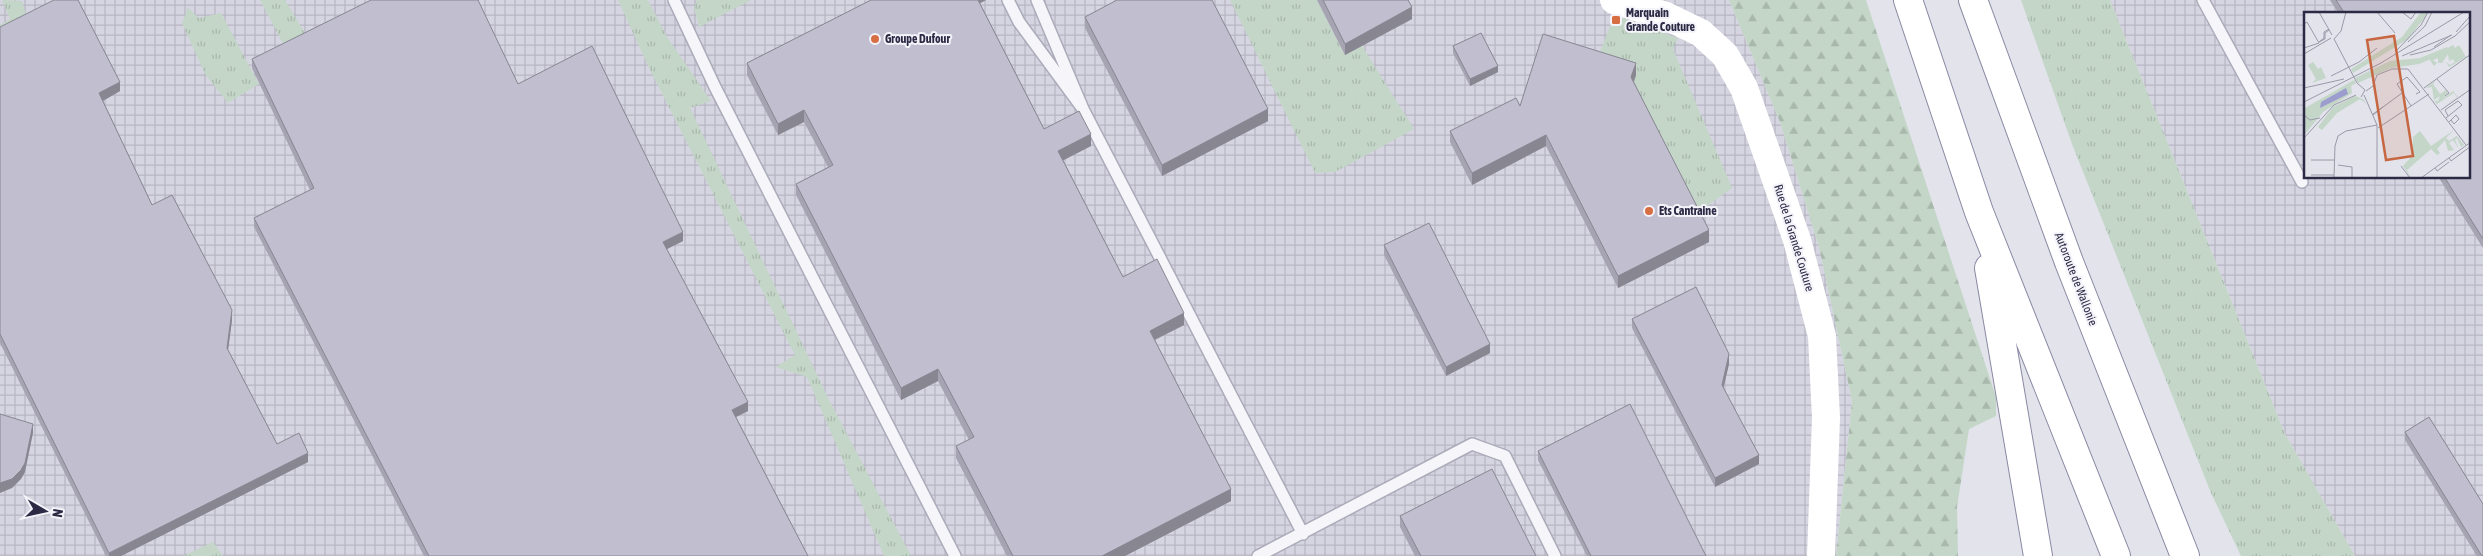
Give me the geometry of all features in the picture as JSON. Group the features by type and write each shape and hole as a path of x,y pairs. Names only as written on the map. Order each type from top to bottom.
{"main road":[{"name":"Rue de la Grande Couture","path":"1614,0 1666,16 1701,33 1725,56 1744,88 1797,240 1822,336 1826,418 1820,556"},
{"path":"1908,0 1979,212 2116,556"},
{"name":"Autoroute de Wallonie","path":"1973,0 2069,262 2185,556"},
{"path":"1979,212 2038,556"}],"lane":[{"path":"674,0 715,87 955,556"},
{"path":"1008,0 1019,22 1083,110"},
{"path":"1037,0 1083,110 1303,534"},
{"path":"2202,0 2302,182"},
{"path":"1258,556 1472,444 1505,456 1555,556"}],"shaded area":[{"path":"0,0 1729,0 1780,122 1819,247 1852,401 1836,556 0,556"},
{"path":"2110,0 2483,0 2483,556 2355,556 2285,434"}],"green space":[{"path":"2,0 22,1 28,22 0,36 0,25 10,19"},
{"path":"260,0 285,0 309,40 287,51"},
{"path":"618,0 648,0 667,37 711,101 690,108 828,398 911,556 884,556 807,377 776,367 795,355 650,70"},
{"path":"697,0 751,0 699,27 694,8"},
{"path":"1230,0 1317,0 1345,55 1362,46 1414,129 1335,172 1315,173"},
{"path":"1729,0 1866,0 1996,397 1996,416 1969,429 1957,507 1958,556 1836,556 1852,401 1819,247 1780,122"},
{"path":"2021,0 2110,0 2285,434 2355,556 2241,556 2211,493 2072,144"},
{"path":"188,8 199,18 221,13 259,84 228,103 205,74 182,23"},
{"path":"1614,15 1678,38 1673,49 1732,188 1696,214 1596,63"},
{"path":"213,542 223,556 183,556"}],"building":[{"path":"54,0 78,0 120,82 99,93 152,205 172,195 232,310 227,348 277,444 299,433 308,453 109,553 0,334 0,27"},
{"path":"371,0 478,0 518,84 592,46 683,232 663,242 748,402 732,410 808,556 429,556 254,218 314,188 252,59"},
{"path":"871,0 978,0 1044,129 1079,111 1091,134 1058,151 1123,277 1157,259 1184,313 1150,331 1231,489 1102,556 1013,556 956,446 974,437 938,369 901,388 796,184 833,165 804,110 778,124 747,63"},
{"path":"1117,0 1212,0 1268,109 1162,165 1085,17"},
{"path":"1323,0 1408,0 1412,7 1345,44"},
{"path":"2336,0 2483,0 2483,239 2446,179 2470,179 2470,12 2344,12"},
{"path":"1481,33 1498,66 1470,79 1453,46"},
{"path":"1543,34 1636,63 1631,77 1709,230 1618,276 1546,135 1472,173 1450,131 1516,98 1520,106"},
{"path":"1429,223 1490,344 1446,367 1384,245"},
{"path":"1696,287 1729,354 1722,385 1759,455 1715,478 1632,319"},
{"path":"1630,404 1706,556 1591,556 1538,451"},
{"path":"0,414 33,424 25,463 12,479 0,483"},
{"path":"2429,417 2483,504 2483,556 2405,432"},
{"path":"1492,469 1536,556 1421,556 1400,516"}],"place":[{"name":"Marquain Grande Couture","path":"1616,20"},
{"name":"Groupe Dufour","path":"875,39"},
{"name":"Ets Cantraine","path":"1649,211"}]}
